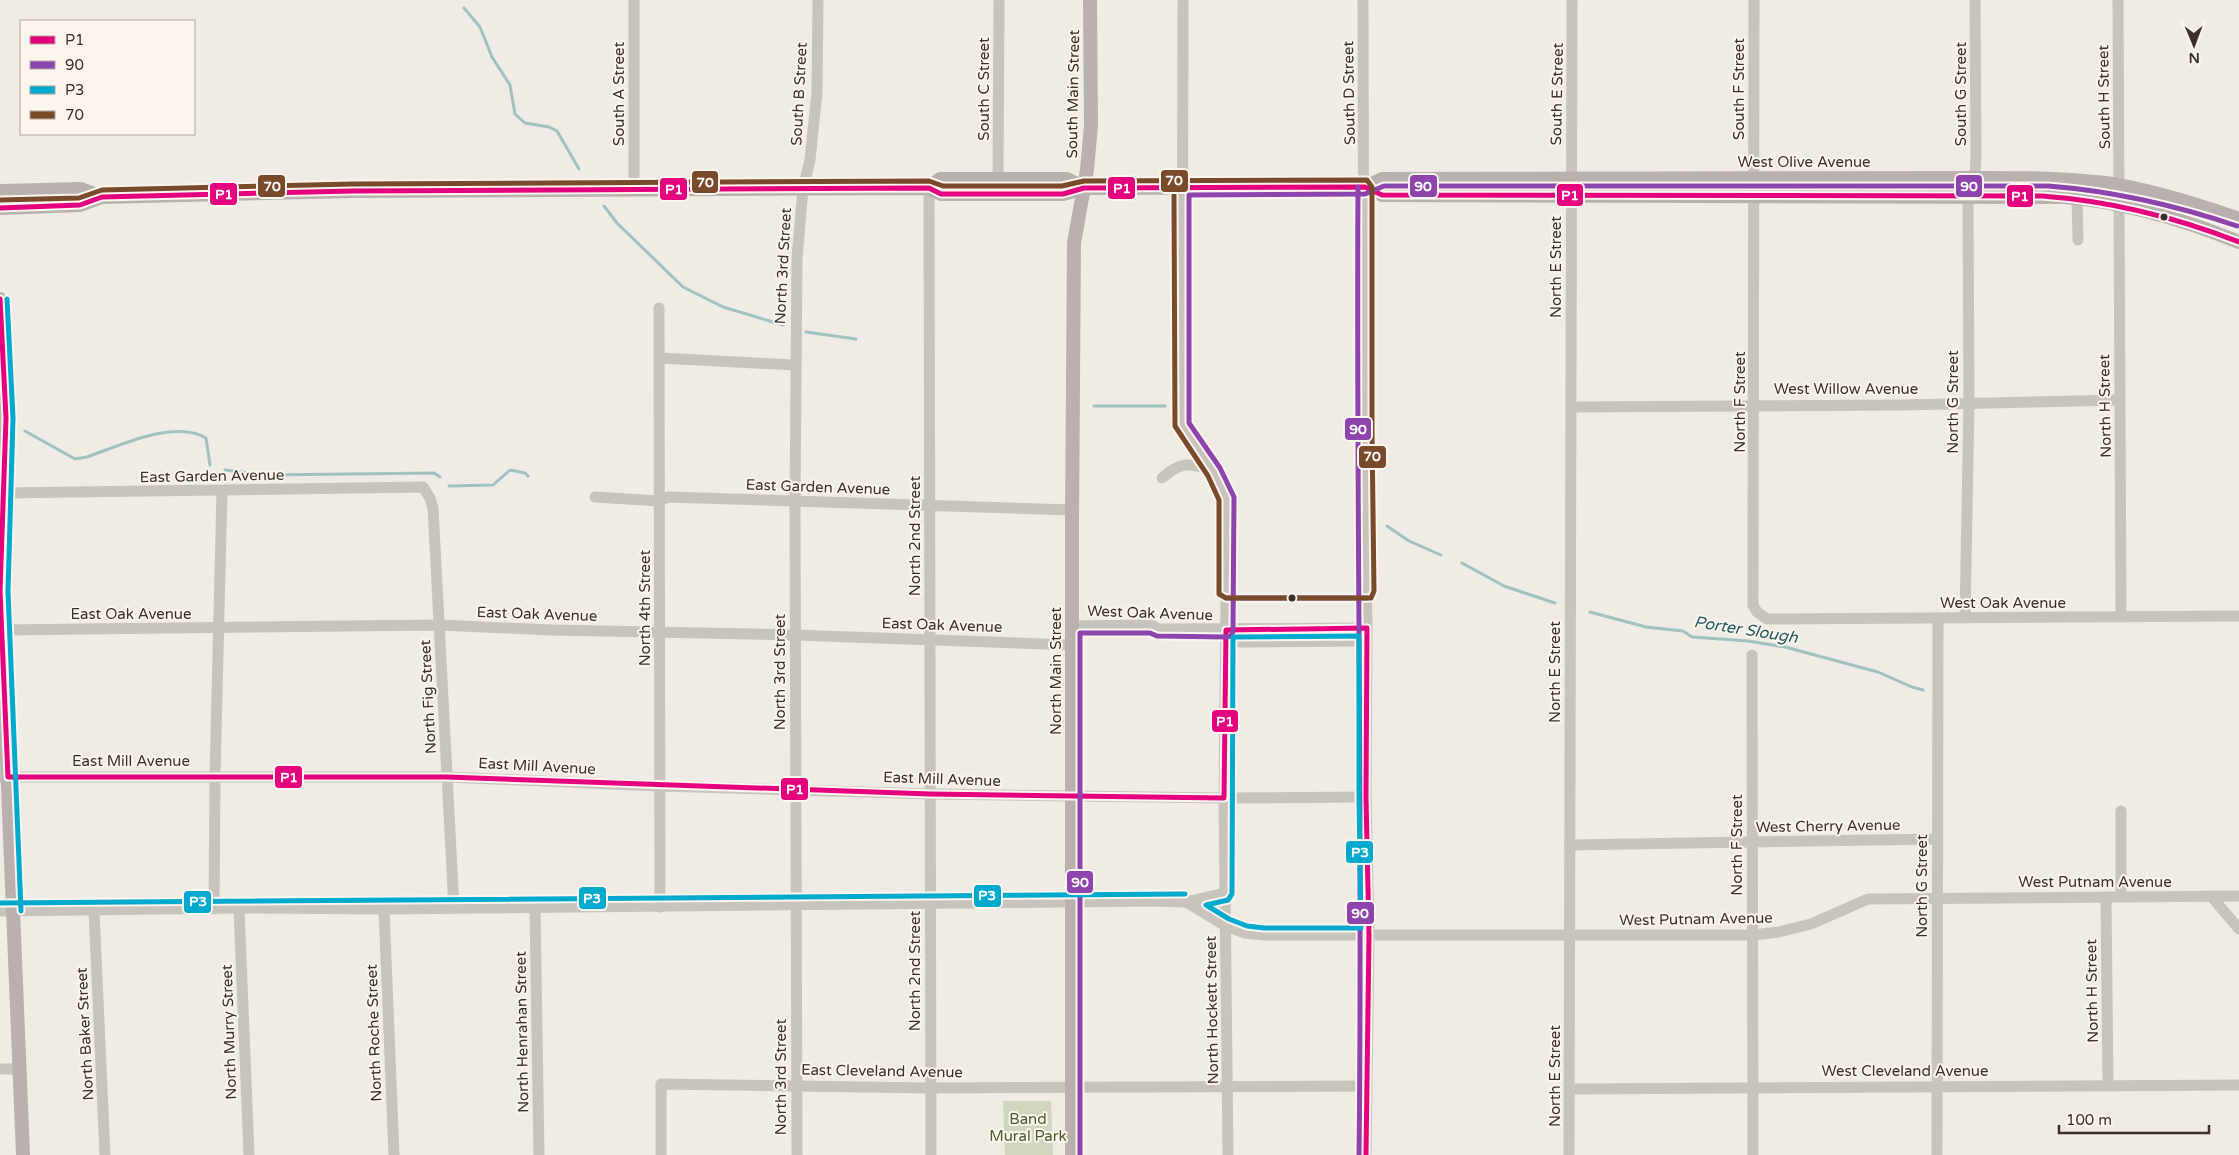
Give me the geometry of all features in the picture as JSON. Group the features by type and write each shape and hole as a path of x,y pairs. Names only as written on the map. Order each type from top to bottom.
{"main road":[{"name":"South Main Street","path":"1084,188 1091,126 1090,0"},
{"name":"West Olive Avenue","path":"1084,188 1365,187 1382,195 1571,188 1753,178 1891,178 2077,198 2120,195 2189,202 2239,219"},
{"path":"1845,196 1845,192 1849,188 1871,188 1891,178"},
{"path":"930,188 940,179 1067,179 1084,188"},
{"name":"West Olive Avenue","path":"1571,188 1753,196 1845,196 2063,179 2120,195 2239,242"},
{"path":"0,191 81,188 102,197"},
{"path":"0,208 80,205 102,197 634,188 930,188 942,194 1063,194 1084,188"},
{"name":"North Main Street","path":"1072,1155 1074,243 1084,188"},
{"path":"0,299 6,418 0,562 7,911 20,1069 23,1155"}],"street":[{"name":"South A Street","path":"634,0 634,188"},
{"name":"South B Street","path":"803,189 810,160 817,92 818,0"},
{"name":"South C Street","path":"998,179 999,0"},
{"name":"North Hockett Street","path":"1183,0 1181,188 1182,425 1212,470 1227,498 1224,798 1228,1155"},
{"name":"South D Street","path":"1363,0 1365,187 1364,433 1367,628 1366,797 1369,935 1366,1155"},
{"name":"South E Street","path":"1571,188 1572,0"},
{"name":"South F Street","path":"1753,178 1754,0"},
{"name":"South G Street","path":"1972,187 1976,0"},
{"name":"South H Street","path":"2118,0 2120,195"},
{"name":"North F Street","path":"1753,178 1755,405 1753,605 1757,612 1767,619"},
{"name":"North G Street","path":"1965,618 1969,403 1968,205 1972,187"},
{"name":"North 2nd Street","path":"930,188 931,1155"},
{"name":"North E Street","path":"1569,1155 1571,188"},
{"name":"North 3rd Street","path":"796,1155 795,365 796,258 803,189"},
{"name":"North H Street","path":"2120,195 2122,617"},
{"path":"2077,198 2078,240"},
{"name":"North 4th Street","path":"659,308 660,907"},
{"path":"660,358 795,365"},
{"name":"West Willow Avenue","path":"1572,407 2120,400"},
{"path":"1162,478 1172,470 1186,464 1212,470"},
{"name":"East Garden Avenue","path":"2,493 423,488"},
{"name":"North Fig Street","path":"423,488 430,498 433,508 454,908"},
{"path":"214,909 215,776 222,491"},
{"name":"East Garden Avenue","path":"594,497 659,501 668,498 1072,510"},
{"name":"West Oak Avenue","path":"1767,619 2239,616"},
{"name":"North G Street","path":"1937,1155 1938,618"},
{"name":"East Oak Avenue","path":"1,630 439,625 1072,645"},
{"name":"West Oak Avenue","path":"1072,626 1152,625 1158,629 1226,630 1367,628"},
{"name":"West Oak Avenue","path":"1226,630 1240,642 1367,641"},
{"name":"North F Street","path":"1752,656 1753,1155"},
{"name":"East Mill Avenue","path":"4,777 447,777 659,786 930,794 1073,797 1366,797"},
{"path":"2121,811 2121,896"},
{"name":"West Cherry Avenue","path":"1570,845 1937,839"},
{"path":"7,911 240,908 384,909 796,906 930,902 1186,902 1225,893"},
{"path":"2211,896 2239,929"},
{"name":"West Putnam Avenue","path":"1186,902 1226,926 1245,933 1264,935 1752,935 1779,932 1811,924 1868,899 2239,896"},
{"name":"North H Street","path":"2106,897 2108,1084"},
{"name":"North Murry Street","path":"240,908 249,1155"},
{"name":"North Henrahan Street","path":"535,908 539,1155"},
{"name":"North Roche Street","path":"384,909 394,1155"},
{"name":"North Baker Street","path":"94,911 105,1155"},
{"path":"0,1069 20,1069"},
{"name":"East Cleveland Avenue","path":"661,1155 661,1084 930,1088 1072,1086"},
{"name":"West Cleveland Avenue","path":"1570,1089 1753,1086 2239,1085"},
{"path":"1072,1086 1366,1086"}],"green space":[{"name":"Band Mural Park","path":"1003,1101 1051,1101 1053,1155 1005,1155"}],"waterway":[{"name":"Porter Slough","path":"464,8 480,27 492,57 510,85 515,114 525,123 549,127 557,131 579,169"},
{"name":"Porter Slough","path":"604,206 617,223 683,287 723,307 783,325"},
{"name":"Porter Slough","path":"806,332 856,339"},
{"name":"Porter Slough","path":"1094,406 1165,406"},
{"path":"25,431 75,459 87,457 147,436 179,431 193,433 206,438 210,465"},
{"path":"225,470 267,475 434,473 440,477"},
{"path":"449,486 493,485 510,470 525,473 528,476"},
{"name":"Porter Slough","path":"1387,526 1409,541 1441,555"},
{"name":"Porter Slough","path":"1462,563 1504,586 1555,603"},
{"name":"Porter Slough","path":"1590,612 1646,627 1683,631 1692,637 1748,641 1785,647 1878,672 1923,690"}],"transit line":[{"name":"70","path":"0,200 79,198 102,190 353,184 929,181 943,186 1062,186 1084,181 1367,180 1372,187 1374,591 1371,598 1226,598 1219,594 1219,500 1208,476 1175,426 1174,195"},
{"name":"90","path":"1080,1155 1080,633 1150,633 1157,636 1226,637 1231,636 1233,631 1234,497 1220,468 1189,423 1189,195 1365,194 1384,186 2048,186 2096,191 2144,200 2237,226"},
{"name":"90","path":"1358,187 1359,1155"},
{"name":"P1","path":"0,208 80,205 102,197 353,191 929,188 941,194 1063,194 1084,188 1365,187 1382,195 2042,196 2118,206 2191,225 2239,242"},
{"name":"P1","path":"0,299 6,418 0,591 8,777 447,777 930,794 1224,798 1226,630 1367,628 1366,797 1369,935 1366,1155"},
{"name":"P3","path":"7,299 13,418 8,591 21,911"},
{"name":"90","path":"1226,598 1367,598"},
{"name":"P3","path":"1359,636 1361,928 1264,928 1247,926 1229,919 1206,905 1228,900 1232,894 1233,637 1359,636"},
{"name":"P3","path":"0,903 1185,894"}]}
